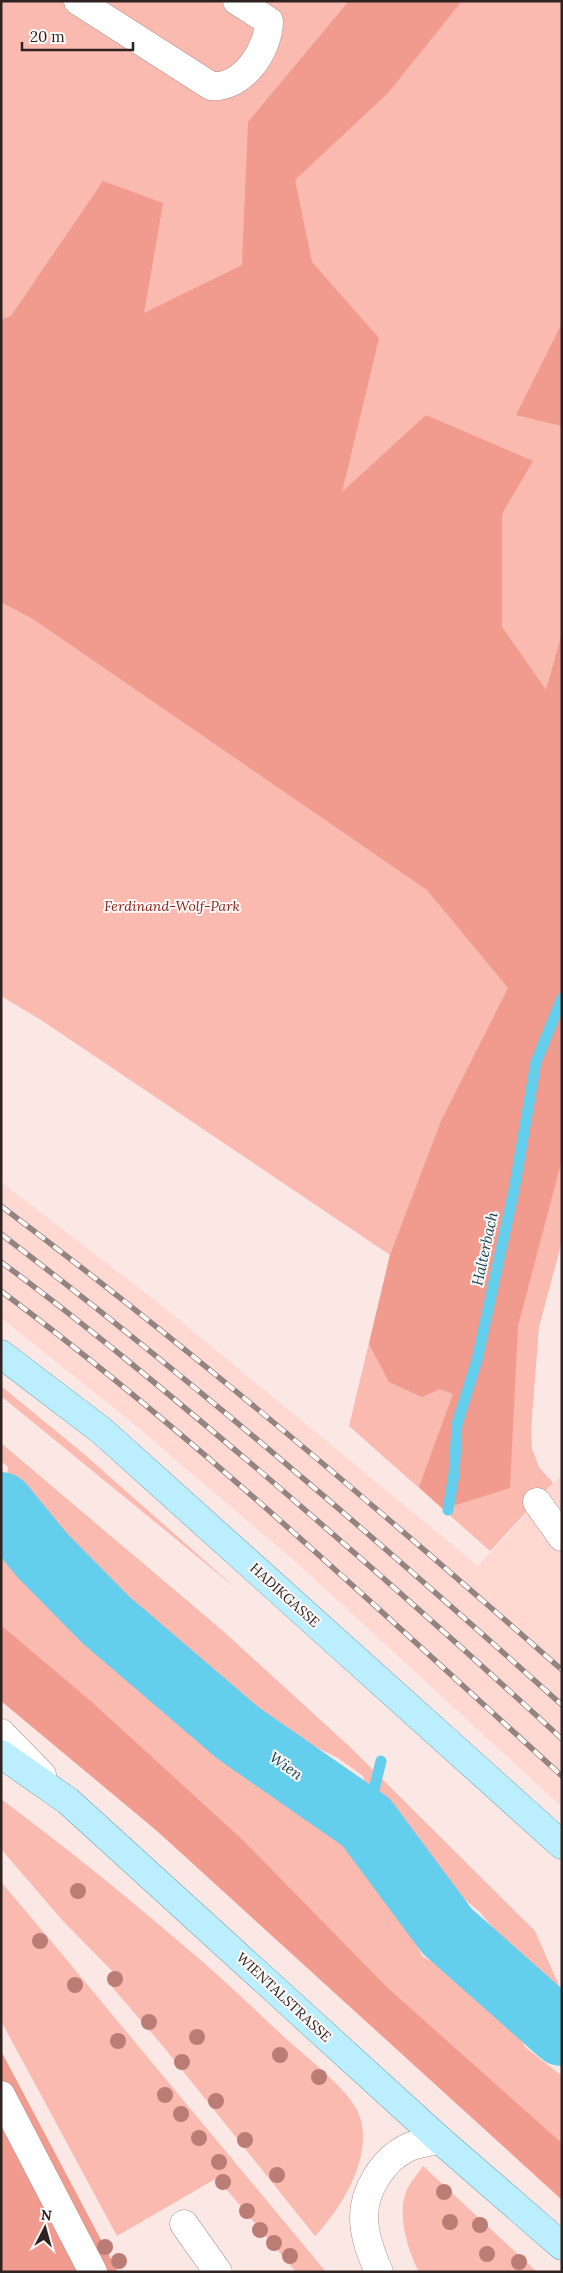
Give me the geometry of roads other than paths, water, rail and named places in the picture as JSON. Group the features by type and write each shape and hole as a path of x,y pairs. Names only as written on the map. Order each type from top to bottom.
{"main road":[{"name":"HADIKGASSE","path":"1,1354 102,1431 562,1844"},
{"name":"WIENTALSTRASSE","path":"1,1754 68,1801 440,2140 562,2246"}],"street":[{"path":"78,1 211,86 220,87 242,76 256,60 269,32 269,21 236,1"},
{"path":"537,1502 562,1536"},
{"path":"1,1733 68,1801"},
{"path":"1,2096 92,2272"},
{"path":"379,2272 370,2252 364,2215 369,2193 377,2176 391,2158 408,2148 440,2140"},
{"path":"184,2224 218,2272"}],"waterway":[{"name":"Halterbach","path":"448,1510 454,1474 457,1424 477,1360 514,1190 536,1062 562,998"},
{"name":"Wien","path":"1,1505 42,1555 106,1620 238,1733 366,1822 447,1931 562,2033"},
{"name":"Halterbach","path":"366,1822 381,1761"}],"railway":[{"path":"1,1206 216,1375 425,1551 562,1670"},
{"path":"1,1234 216,1405 356,1523 562,1705"},
{"path":"1,1262 97,1336 254,1466 409,1601 562,1739"},
{"path":"1,1291 146,1406 217,1466 562,1776"}],"park label":[{"name":"Ferdinand-Wolf-Park","path":"172,906"}]}
